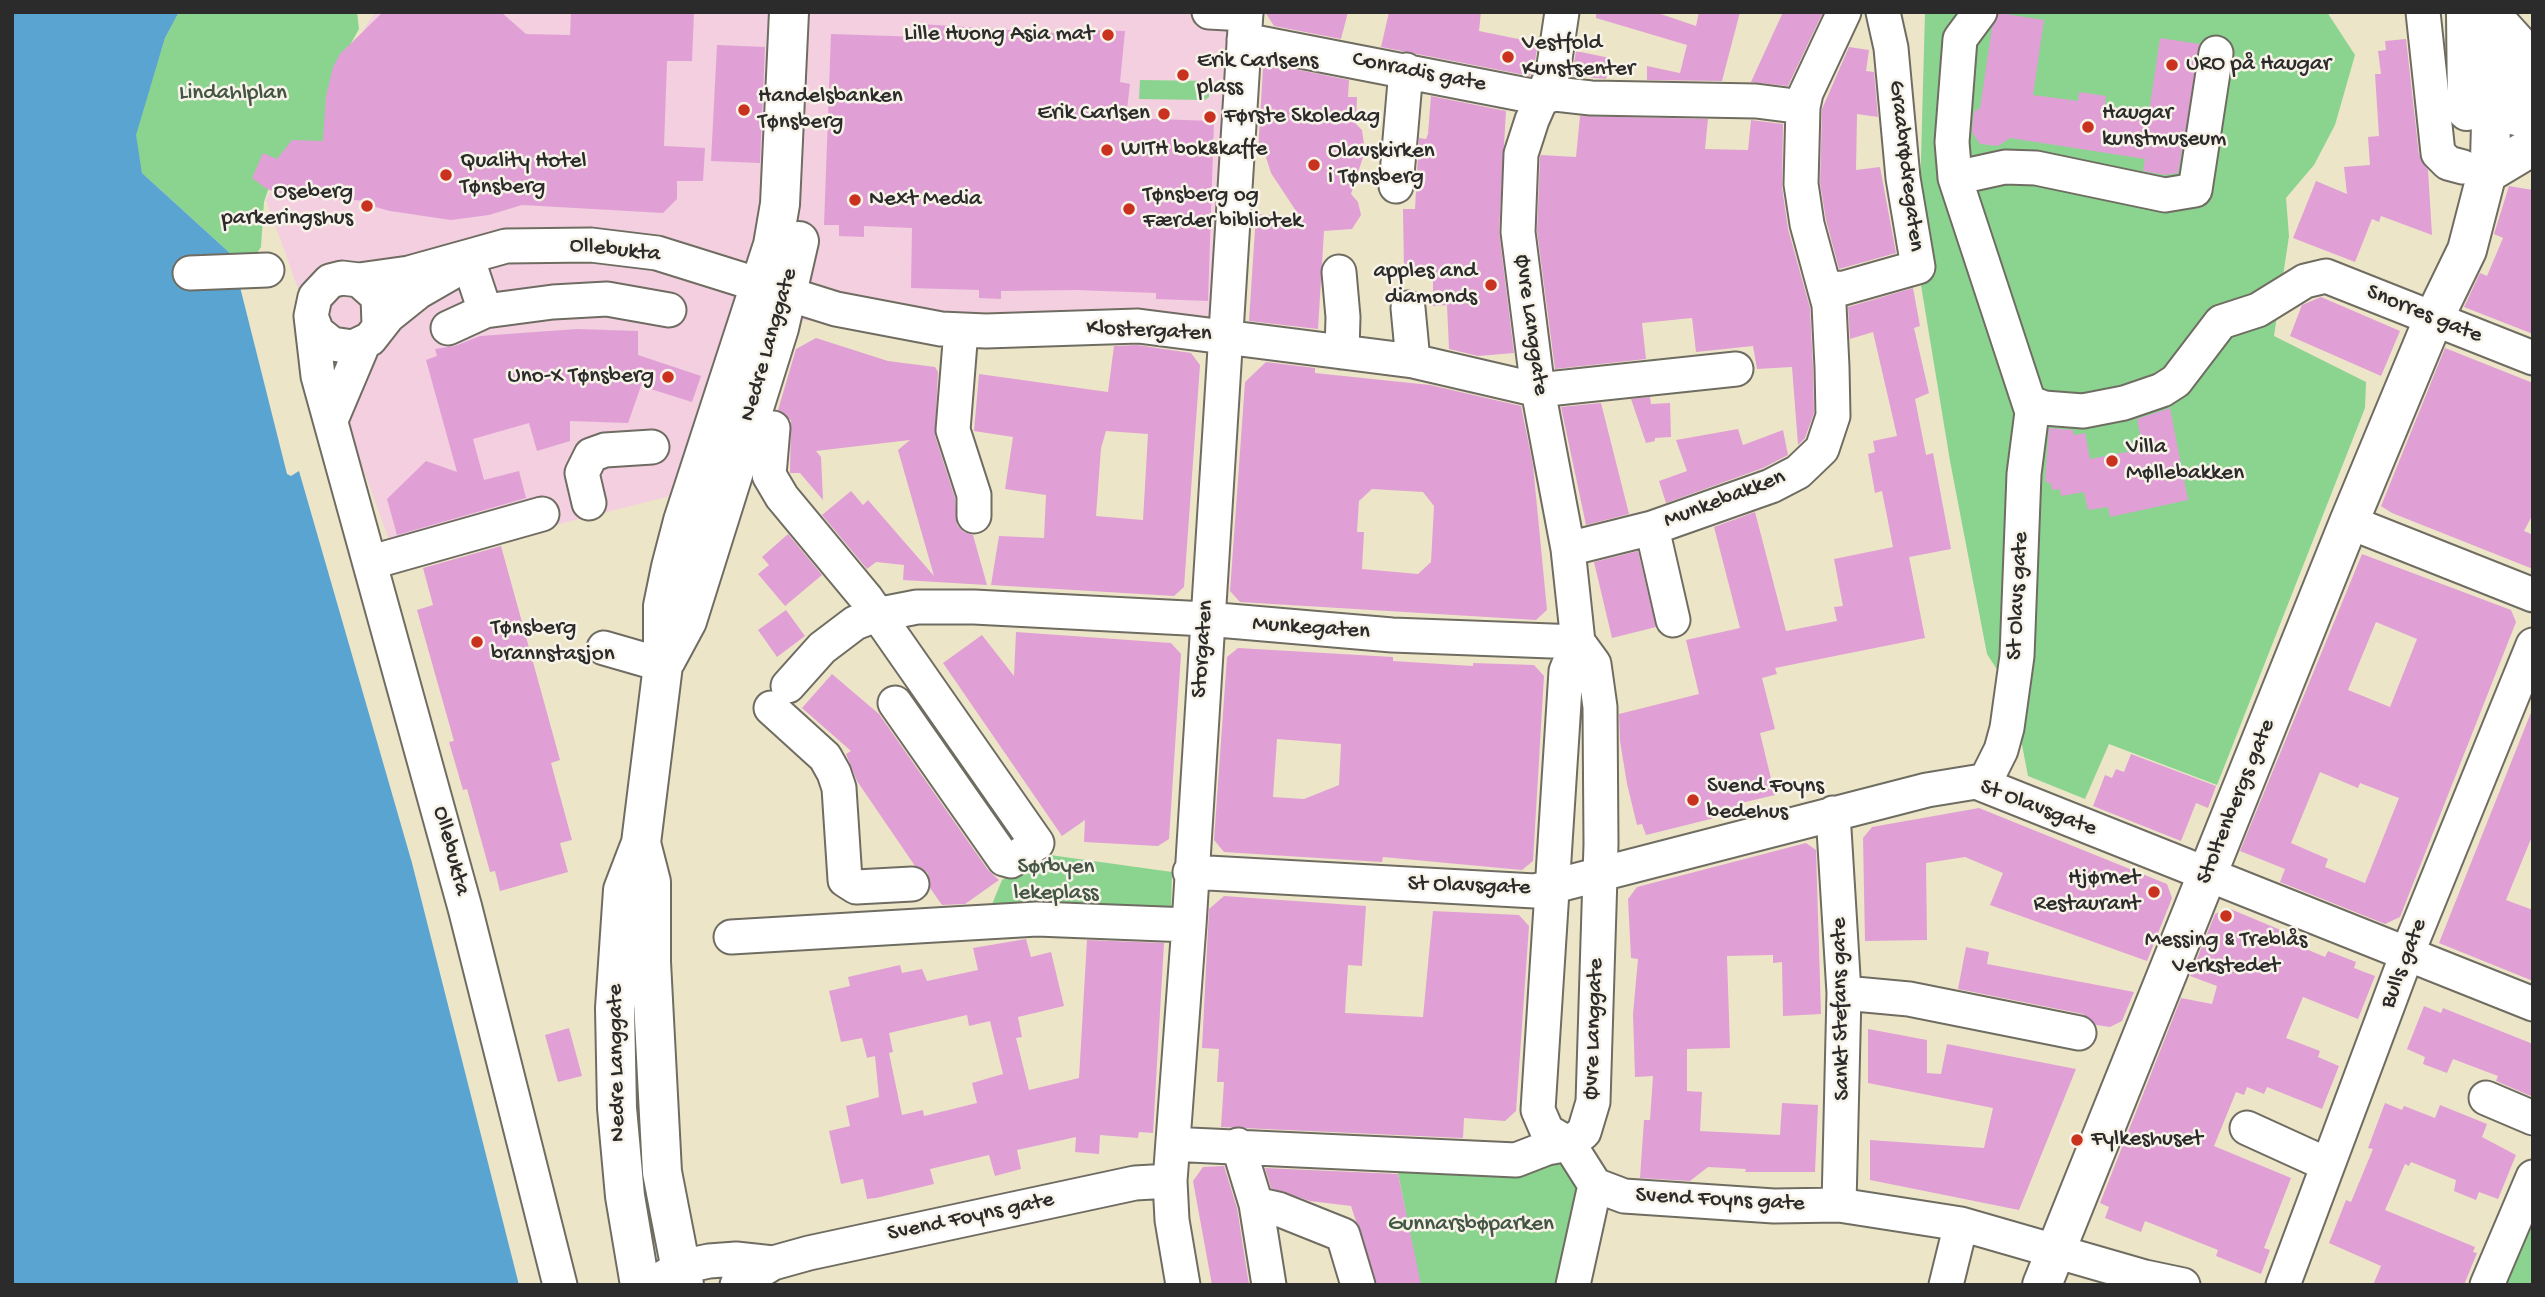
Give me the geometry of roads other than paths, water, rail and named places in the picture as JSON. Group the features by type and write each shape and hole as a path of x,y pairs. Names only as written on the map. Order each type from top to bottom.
{"main road":[{"name":"Nedre Langgate","path":"774,290 773,245 780,204 789,12"},
{"name":"Nedre Langgate","path":"640,1285 621,1157 615,1031 623,890 641,843 663,665 663,606 680,533 774,290 801,228 814,12"},
{"name":"Stoltenbergs gate","path":"2048,1268 2349,522 2433,320 2467,250 2484,94 2485,14"},
{"path":"2485,14 2533,61"},
{"path":"2484,94 2533,86"},
{"path":"2484,94 2533,120"},
{"path":"2476,170 2533,146"},
{"name":"Nedre Langgate","path":"641,843 652,882 651,962 661,1160 672,1279"}],"street":[{"name":"Conradis gate","path":"1209,12 1406,70 1542,97 1555,94 1591,99 1756,101 1803,107"},
{"name":"Øvre Langgate","path":"1562,12 1553,72 1521,154 1518,232 1538,390 1567,549 1578,642 1566,671 1538,1110 1547,1131 1569,1144 1584,1132 1593,1102 1600,873 1600,707 1594,664 1578,642"},
{"name":"Munkebakken","path":"1567,549 1651,528 1771,486 1798,472 1822,449 1833,416 1830,330 1825,289 1807,224 1801,184 1803,107 1806,93 1844,12"},
{"name":"Graabrødregaten","path":"1825,289 1844,289 1918,267 1903,178 1891,48 1883,12"},
{"path":"1980,12 1962,26 1952,142 1955,178 2032,403"},
{"path":"2423,12 2438,153 2448,163 2476,170"},
{"name":"Storgaten","path":"1183,1285 1172,1220 1170,1181 1232,263 1245,22"},
{"path":"1955,178 2005,167 2036,168 2165,195 2195,190 2216,53"},
{"path":"1396,186 1406,70"},
{"name":"Ollebukta","path":"560,1285 465,908 372,562 318,376 311,316 315,297 324,286 342,278 359,280 409,273 506,246 591,245 657,253 774,290"},
{"name":"Ollebukta","path":"331,420 372,334 418,292 506,246"},
{"path":"469,263 485,311"},
{"path":"190,272 267,270"},
{"path":"1339,272 1343,317 1342,352"},
{"name":"Snorres gate","path":"2032,403 2044,408 2083,411 2124,403 2162,390 2176,381 2221,322 2258,310 2305,281 2326,276 2390,299 2433,320 2533,358"},
{"path":"311,316 317,332 332,344 346,348 372,334 381,309 378,298 359,280"},
{"name":"Klostergaten","path":"774,290 871,317 961,330 1138,326 1413,361 1538,390 1737,369"},
{"path":"448,328 485,311 607,299 669,310"},
{"path":"1408,308 1413,361"},
{"path":"961,330 953,430 974,495 974,516"},
{"name":"St Olavs gate","path":"1984,784 2001,750 2017,656 2024,474 2032,403"},
{"path":"773,428 769,475 876,615 1037,843 1011,861 1004,859 895,703"},
{"path":"589,503 582,473 591,456 605,450 652,447"},
{"path":"372,562 542,514"},
{"path":"2349,522 2533,595"},
{"path":"1651,528 1673,620"},
{"name":"Munkegaten","path":"912,884 856,887 845,880 839,788 834,773 779,697 822,648 855,623 876,615 917,607 974,607 1206,619 1392,635 1578,642"},
{"name":"Bulls gate","path":"2283,1285 2326,1164 2407,954 2533,645"},
{"path":"604,648 663,665"},
{"name":"St Olavsgate","path":"1190,872 1535,891 1833,813 1927,790 1976,782 2533,1004"},
{"name":"Sankt Stefans gate","path":"1833,813 1844,993 1839,1205"},
{"path":"732,937 1037,919 1189,925"},
{"path":"1844,993 1909,999 2079,1033"},
{"path":"2486,1098 2533,1118"},
{"path":"2247,1128 2326,1164"},
{"path":"1190,1145 1238,1145 1516,1160 1547,1148 1569,1144 1595,1185 1573,1285"},
{"path":"1238,1145 1256,1204 1269,1285"},
{"path":"2487,1285 2533,1177"},
{"name":"Svend Foyns gate","path":"672,1279 736,1259 773,1263 1126,1185 1170,1181"},
{"name":"Svend Foyns gate","path":"1595,1185 1624,1196 1717,1203 1839,1205 1961,1224 2015,1237 2048,1268 2183,1285"},
{"path":"1256,1204 1278,1209 1343,1235 1358,1285"},
{"path":"1946,1285 1961,1224"},
{"name":"Svend Foyns gate","path":"737,1285 773,1263"}],"water":[{"path":"12,12 179,12 165,38 136,135 142,173 232,255 287,474 291,476 299,471 412,863 519,1285 12,1285"}],"place":[{"name":"Lille Huong Asia mat","path":"1108,35"},
{"name":"Vestfold Kunstsenter","path":"1508,57"},
{"name":"URO på Haugar","path":"2172,65"},
{"name":"Erik Carlsens plass","path":"1183,75"},
{"name":"Handelsbanken Tønsberg","path":"744,110"},
{"name":"Erik Carlsen","path":"1164,114"},
{"name":"Første Skoledag","path":"1210,117"},
{"name":"Haugar kunstmuseum","path":"2088,127"},
{"name":"WITH bok&kaffe","path":"1107,150"},
{"name":"Olavskirken i Tønsberg","path":"1314,165"},
{"name":"Quality Hotel Tønsberg","path":"446,175"},
{"name":"Next Media","path":"855,200"},
{"name":"Oseberg parkeringshus","path":"367,206"},
{"name":"Tønsberg og Færder bibliotek","path":"1129,209"},
{"name":"apples and diamonds","path":"1491,285"},
{"name":"Uno-X Tønsberg","path":"668,377"},
{"name":"Villa Møllebakken","path":"2112,461"},
{"name":"Tønsberg brannstasjon","path":"477,642"},
{"name":"Svend Foyns bedehus","path":"1693,800"},
{"name":"Hjørnet Restaurant","path":"2154,892"},
{"name":"Messing & Treblås Verkstedet","path":"2226,916"},
{"name":"Fylkeshuset","path":"2077,1140"}],"park label":[{"name":"Lindahlplan","path":"233,94"},
{"name":"Sørbyen lekeplass","path":"1056,881"},
{"name":"Gunnarsbøparken","path":"1471,1225"}]}
